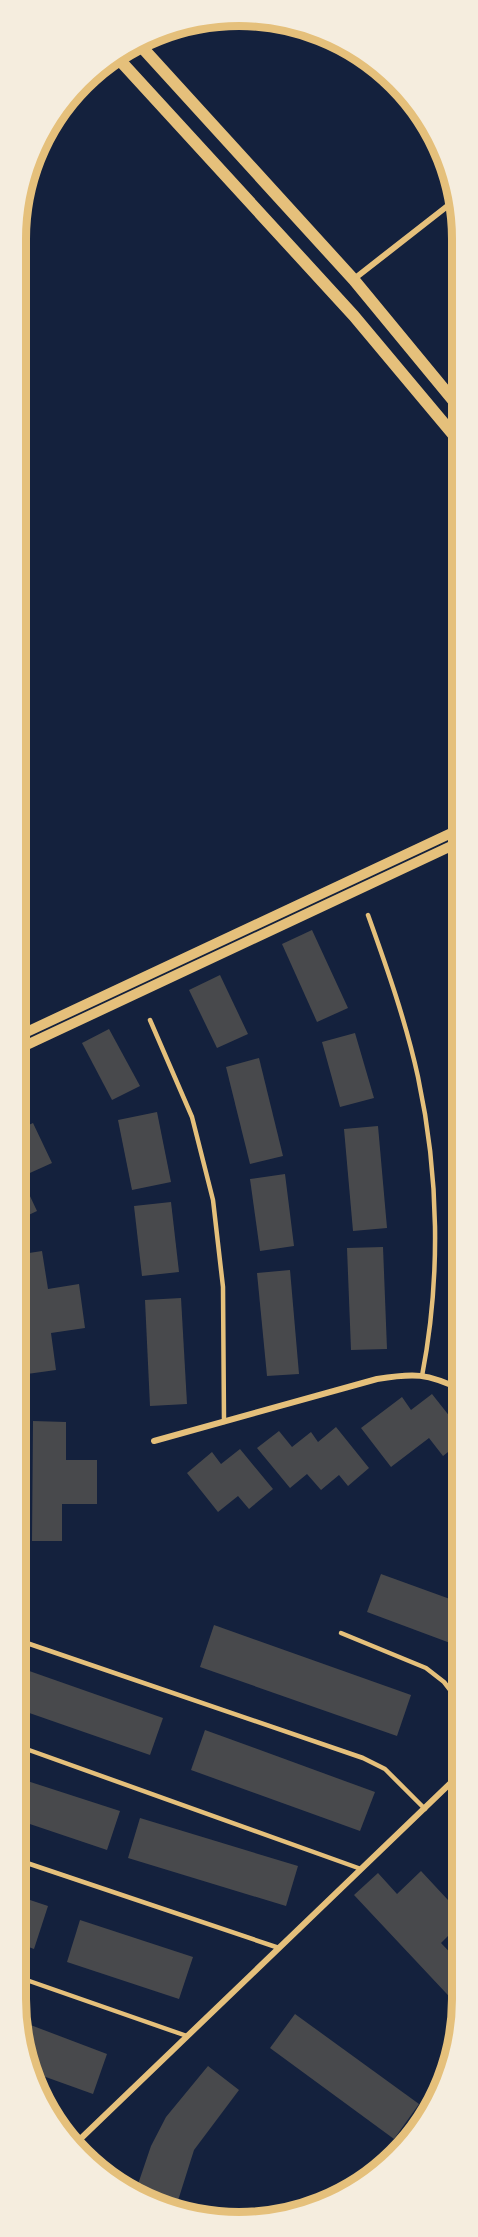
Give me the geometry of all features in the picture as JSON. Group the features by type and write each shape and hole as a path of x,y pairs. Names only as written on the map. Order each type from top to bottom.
{"main road":[{"path":"143,49 354,280 452,399"},
{"path":"120,61 354,316 452,433"}],"street":[{"path":"354,280 450,204"},
{"path":"26,1031 452,833"},
{"path":"26,1045 452,846"},
{"path":"154,1441 376,1379 402,1375 422,1376 433,1377 452,1386"},
{"path":"79,2140 452,1782"}],"lane":[{"path":"368,915 394,989 418,1076 431,1159 435,1250 430,1329 422,1376"},
{"path":"150,1020 192,1117 213,1200 223,1287 224,1422"},
{"path":"341,1633 426,1668 444,1682 452,1692"},
{"path":"26,1643 363,1758 386,1769 425,1809"},
{"path":"26,1749 361,1869"},
{"path":"26,1863 279,1948"},
{"path":"26,1980 188,2036"}],"building":[{"path":"312,930 348,1008 317,1022 282,944"},
{"path":"220,975 248,1034 217,1048 189,990"},
{"path":"109,1029 140,1086 112,1100 82,1043"},
{"path":"355,1033 374,1098 340,1107 322,1042"},
{"path":"259,1058 283,1156 250,1164 226,1067"},
{"path":"157,1112 171,1182 132,1190 118,1120"},
{"path":"33,1123 52,1163 26,1175 26,1126"},
{"path":"378,1126 387,1228 353,1231 344,1129"},
{"path":"285,1174 294,1246 260,1251 250,1179"},
{"path":"26,1188 37,1211 26,1216"},
{"path":"171,1202 179,1272 142,1276 134,1206"},
{"path":"383,1247 387,1349 351,1350 347,1248"},
{"path":"42,1251 48,1289 79,1284 85,1328 51,1333 56,1370 27,1374 26,1367 26,1253"},
{"path":"290,1270 299,1374 267,1376 257,1273"},
{"path":"181,1298 187,1404 150,1406 145,1300"},
{"path":"432,1394 452,1419 452,1449 443,1456 429,1438 391,1467 361,1428 402,1397 411,1410"},
{"path":"33,1421 66,1422 66,1460 97,1460 97,1504 62,1504 62,1541 32,1541"},
{"path":"336,1427 369,1468 348,1486 339,1475 321,1490 307,1474 290,1488 257,1448 279,1431 292,1447 311,1432 318,1442"},
{"path":"240,1449 273,1489 249,1509 238,1496 218,1512 187,1473 212,1452 221,1464"},
{"path":"381,1574 452,1600 452,1644 367,1612"},
{"path":"214,1625 411,1695 397,1736 200,1667"},
{"path":"26,1670 163,1718 150,1755 26,1712"},
{"path":"205,1730 375,1792 360,1831 191,1770"},
{"path":"26,1781 120,1811 107,1850 26,1823"},
{"path":"140,1818 298,1866 286,1906 128,1858"},
{"path":"421,1871 452,1904 452,1932 441,1943 452,1955 452,1999 354,1895 378,1873 397,1894"},
{"path":"26,1899 48,1906 34,1949 26,1946"},
{"path":"80,1920 193,1957 179,1999 67,1962"},
{"path":"295,2014 419,2104 394,2139 270,2048"},
{"path":"27,2024 107,2054 93,2094 40,2075"},
{"path":"208,2066 239,2090 194,2150 177,2202 138,2186 151,2146 166,2117"}]}
